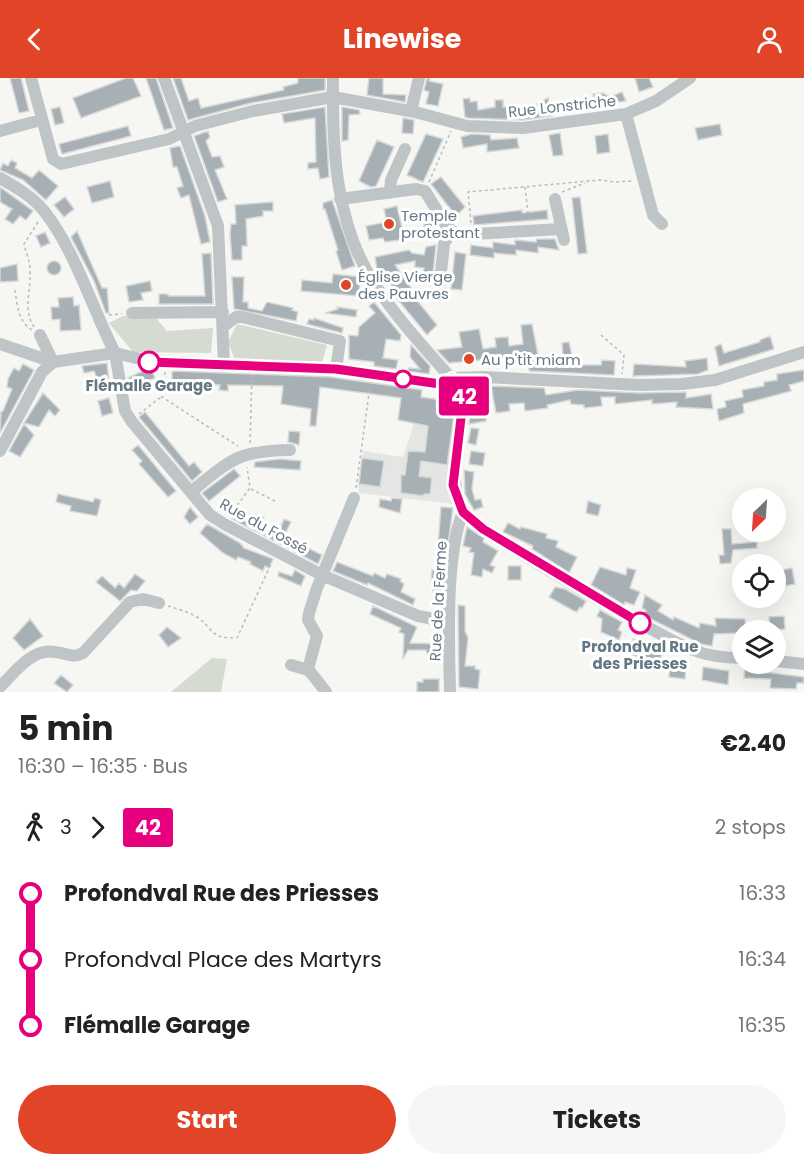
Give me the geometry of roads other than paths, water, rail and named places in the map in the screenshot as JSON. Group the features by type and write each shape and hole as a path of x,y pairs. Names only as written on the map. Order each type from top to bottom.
{"street":[{"name":"Rue Lonstriche","path":"31,78 53,159 62,164 169,139 183,132 254,111 333,97 411,111 473,127 523,128 626,114 656,101 690,78"},
{"path":"164,78 218,226 224,364"},
{"path":"333,78 334,149 340,199 357,252 374,284 464,393 453,485 463,512 483,529 640,623 692,650 732,656"},
{"path":"411,111 419,78"},
{"path":"626,114 653,215 662,224"},
{"path":"0,131 41,120"},
{"path":"390,193 391,180 405,149"},
{"name":"Rue du Fossé","path":"0,178 22,191 45,212 68,250 96,316 115,353 125,411 210,515 277,553 322,575 418,616 449,622"},
{"path":"340,199 425,191 451,231 458,235 472,236 530,228 563,234 555,199"},
{"path":"440,282 445,241 451,231"},
{"path":"132,313 223,312"},
{"path":"224,326 236,317 242,317 340,341 336,369"},
{"path":"40,335 53,362"},
{"path":"0,344 53,362 115,353 149,362 336,369 440,384 452,378 682,384 715,380 804,352"},
{"path":"0,451 42,372 53,362"},
{"path":"192,491 233,459 247,454 290,450"},
{"path":"308,670 317,636 308,617 322,575 354,498"},
{"name":"Rue de la Ferme","path":"450,692 449,622 457,528 463,512"},
{"path":"0,687 37,654 53,651 70,657 83,653 130,602 142,599 159,603"},
{"path":"786,662 804,664"},
{"path":"291,665 308,670 326,692"}],"place":[{"name":"Temple protestant","path":"389,224"},
{"name":"Église Vierge des Pauvres","path":"346,285"},
{"name":"Au p'tit miam","path":"469,359"},
{"name":"Flémalle Garage","path":"149,362"},
{"name":"Profondval Rue des Priesses","path":"640,623"}]}
